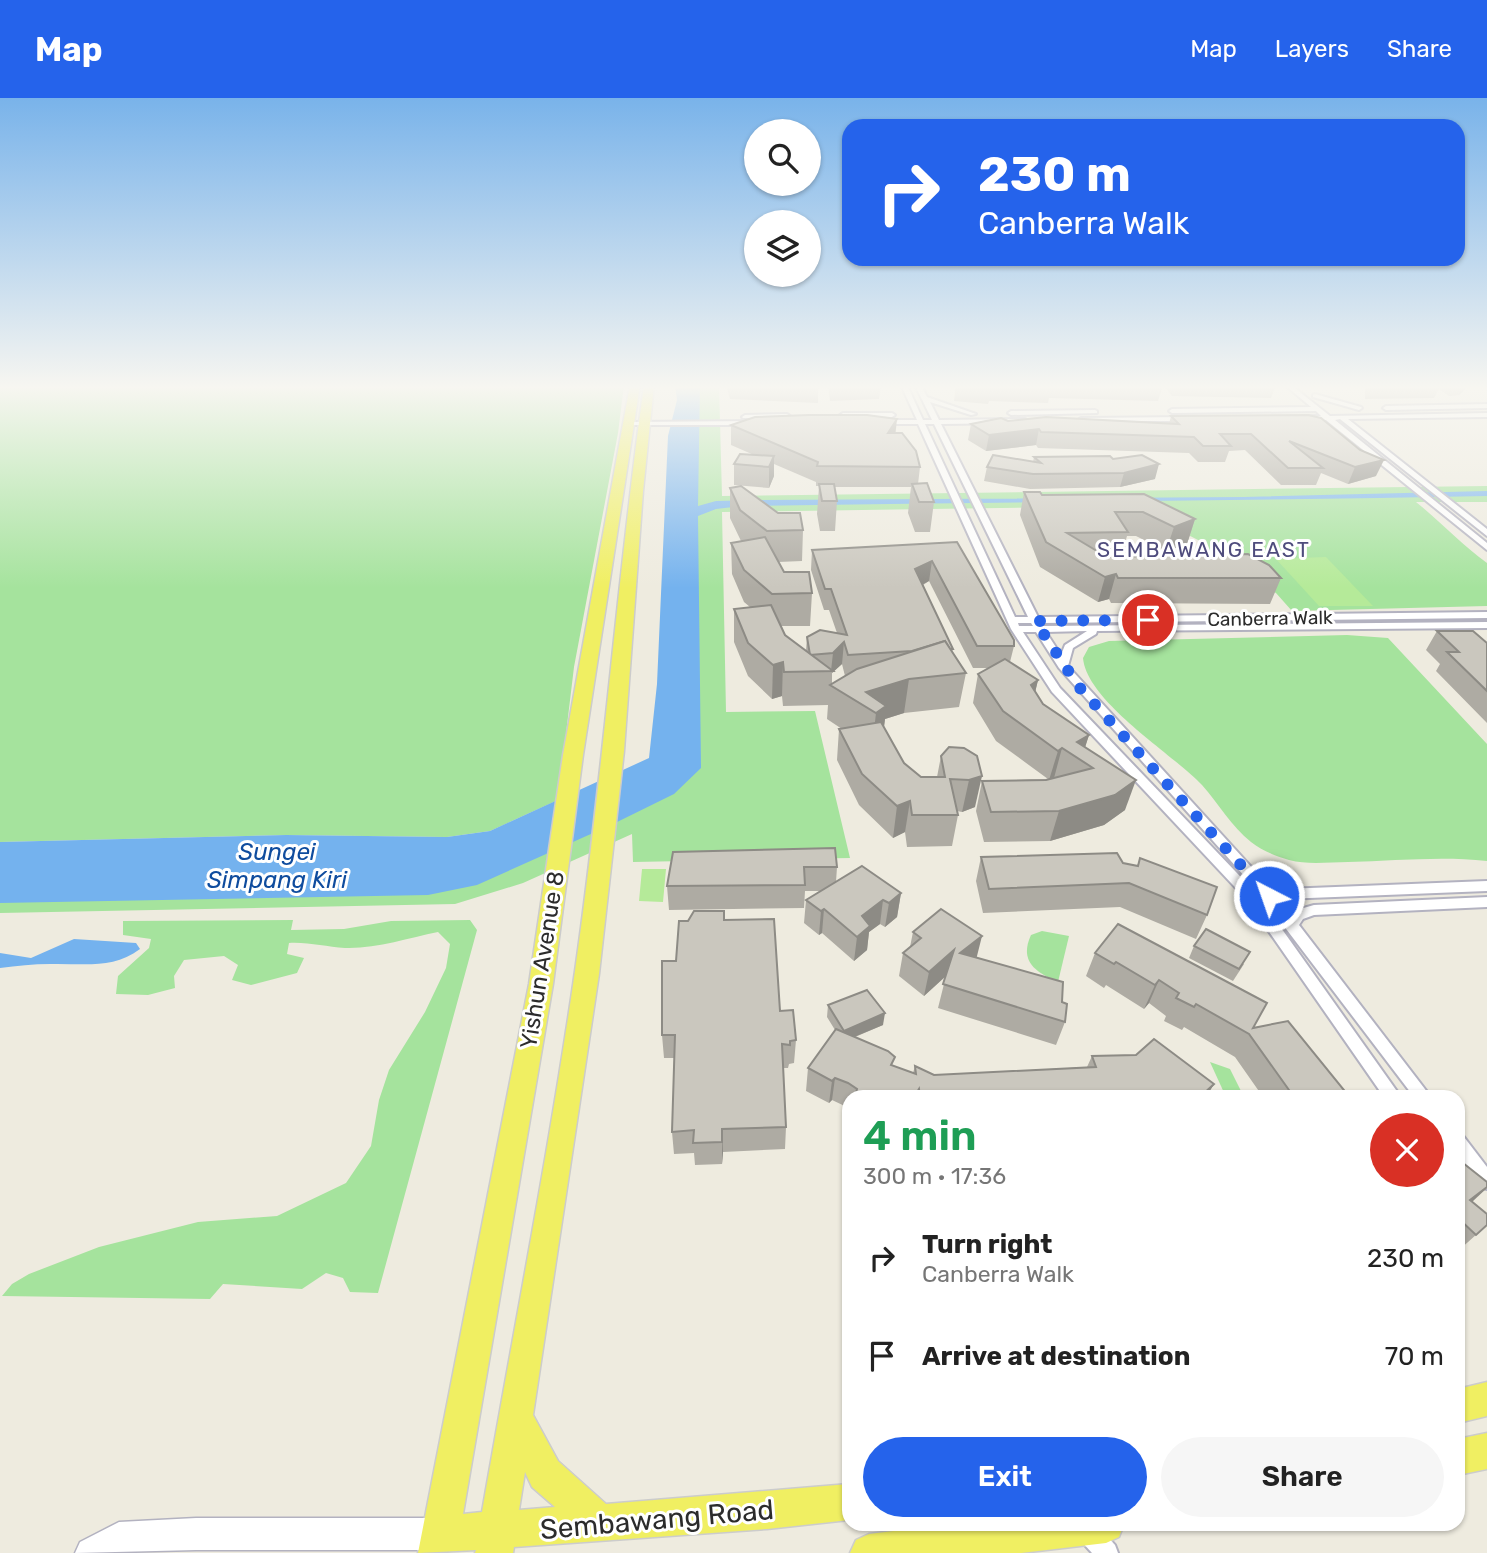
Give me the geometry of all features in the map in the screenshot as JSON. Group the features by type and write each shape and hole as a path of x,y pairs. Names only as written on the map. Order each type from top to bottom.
{"main road":[{"name":"Yishun Avenue 8","path":"438,1544 541,984 573,755 633,453"},
{"name":"Yishun Avenue 8","path":"496,1542 514,1414 587,974 614,751 637,453"},
{"path":"514,1414 545,1474 600,1523"},
{"path":"1465,1456 1487,1451"},
{"name":"Sembawang Road","path":"438,1544 496,1542 600,1523 842,1503"},
{"path":"869,1553 1095,1532"}],"street":[{"path":"936,453 1014,625 1056,690 1292,925 1418,1090"},
{"path":"952,453 1037,625 1063,666 1260,893 1388,1090"},
{"path":"1372,453 1487,547"},
{"path":"1386,453 1487,533"},
{"name":"Canberra Walk","path":"1014,625 1487,615"},
{"name":"Canberra Walk","path":"1037,625 1097,630 1487,625"},
{"path":"1063,666 1068,647 1097,630"},
{"path":"1260,893 1487,886"},
{"path":"1292,925 1298,915 1314,910 1487,902"},
{"path":"1465,1151 1487,1181"},
{"name":"Sembawang Road","path":"91,1553 119,1538 196,1534 438,1544"}],"green space":[{"path":"0,453 614,453 574,667 558,800 490,831 447,837 286,835 0,842"},
{"path":"678,453 721,453 722,496 1487,486 1487,502 1416,502 1487,563 1487,606 1292,611 1276,593 1218,562 1202,542 1131,506 722,512 726,712 815,711 850,858 633,862 632,834 523,883 455,904 0,913 0,877 464,872 678,748"},
{"path":"1326,557 1373,606 1319,606 1276,559"},
{"path":"1347,635 1388,638 1487,744 1487,861 1435,859 1311,863 1296,862 1264,851 1237,829 1189,772 1133,726 1099,692 1088,675 1083,658 1089,647 1109,641"},
{"path":"642,869 666,869 663,902 639,901"},
{"path":"293,920 291,930 344,929 391,921 470,920 477,930 378,1293 350,1292 343,1278 326,1273 302,1289 223,1284 210,1299 2,1296 12,1284 29,1274 99,1247 198,1222 277,1216 346,1183 371,1146 379,1100 389,1070 425,1012 446,968 450,944 438,932 357,948 289,943 287,954 304,958 297,973 251,985 232,980 238,965 224,956 184,960 174,976 175,988 148,995 116,994 118,976 149,948 151,939 123,935 123,921"},
{"path":"1042,931 1069,936 1058,982 1036,970 1028,959 1031,935"},
{"path":"1210,1062 1230,1069 1240,1090 1223,1090"}],"water":[{"name":"Sungei Simpang Kiri","path":"667,453 699,453 698,506 716,501 760,500 1244,497 1487,491 1487,496 742,506 716,509 698,516 701,768 674,794 477,885 428,895 0,903 0,842 286,835 447,837 490,831 649,758 657,684"},
{"path":"74,939 136,943 140,949 108,963 37,964 0,968 0,953 31,958"}],"building":[{"path":"797,453 916,453 920,467 817,466 818,462"},
{"path":"1272,453 1304,453 1323,468 1288,468"},
{"path":"1319,453 1367,453 1384,460 1355,467"},
{"path":"740,454 774,456 769,467 734,464"},
{"path":"993,455 1041,463 1034,457 1110,456 1113,459 1142,455 1159,464 1124,473 1033,474 987,467"},
{"path":"927,483 934,502 919,502 912,484"},
{"path":"819,484 834,484 837,501 822,501"},
{"path":"741,486 778,513 800,513 803,530 767,531 740,510 730,488"},
{"path":"1024,492 1040,492 1042,495 1144,494 1195,519 1174,527 1143,512 1115,512 1128,532 1067,533 1107,557 1248,554 1269,565 1281,578 1118,578 1116,574 1105,577 1046,542"},
{"path":"765,537 784,572 809,572 812,593 772,594 744,570 731,543"},
{"path":"957,542 1014,640 1014,646 977,646 932,561 915,569 953,649 950,649 945,641 912,651 848,655 844,642 833,653 810,655 807,637 820,630 847,635 831,589 825,589 812,550"},
{"path":"771,605 785,635 833,671 784,672 783,662 773,665 748,643 734,609"},
{"path":"1437,631 1473,631 1487,643 1487,691 1447,652 1459,652"},
{"path":"945,641 966,673 909,679 866,692 886,706 876,713 830,685 857,669"},
{"path":"1005,659 1038,680 1031,685 1043,704 1089,735 1077,742 1136,780 1115,795 1059,811 991,812 982,781 1046,780 1093,768 1062,748 1058,751 1003,711 978,674"},
{"path":"881,722 904,763 921,777 945,777 941,756 949,747 964,748 977,756 982,776 969,780 950,779 958,815 912,815 910,801 897,806 862,774 839,729"},
{"path":"835,848 837,867 804,867 805,885 667,886 673,852"},
{"path":"1117,853 1123,863 1138,866 1140,858 1217,887 1207,915 1129,883 989,889 981,857"},
{"path":"862,866 901,893 889,903 883,900 862,916 870,926 857,937 824,909 821,911 806,900"},
{"path":"941,909 982,936 960,953 1063,982 1062,1002 1067,1004 1065,1022 943,984 954,950 929,972 903,953 921,938 913,932"},
{"path":"694,911 724,911 724,920 774,919 780,1011 793,1010 796,1040 790,1041 790,1045 782,1044 786,1127 722,1129 722,1142 693,1143 694,1130 672,1132 675,1035 662,1035 662,961 676,961 679,921 688,921"},
{"path":"1118,924 1267,1003 1253,1028 1288,1021 1344,1090 1289,1090 1249,1034 1196,1004 1194,1007 1176,998 1179,993 1159,980 1155,985 1095,953"},
{"path":"1206,929 1250,952 1239,969 1194,946"},
{"path":"867,990 885,1013 844,1031 828,1005"},
{"path":"836,1029 888,1051 895,1057 891,1065 916,1074 915,1066 934,1075 1096,1067 1092,1056 1136,1055 1154,1039 1214,1084 1208,1090 857,1090 848,1083 835,1078 832,1081 808,1068"},
{"path":"1465,1165 1487,1182 1487,1187 1470,1200 1487,1214 1487,1225 1476,1235 1465,1225"}],"district":[{"name":"SEMBAWANG EAST","path":"1204,550"}],"route":[{"path":"1148,620 1035,621 1079,687 1269,896"}]}
